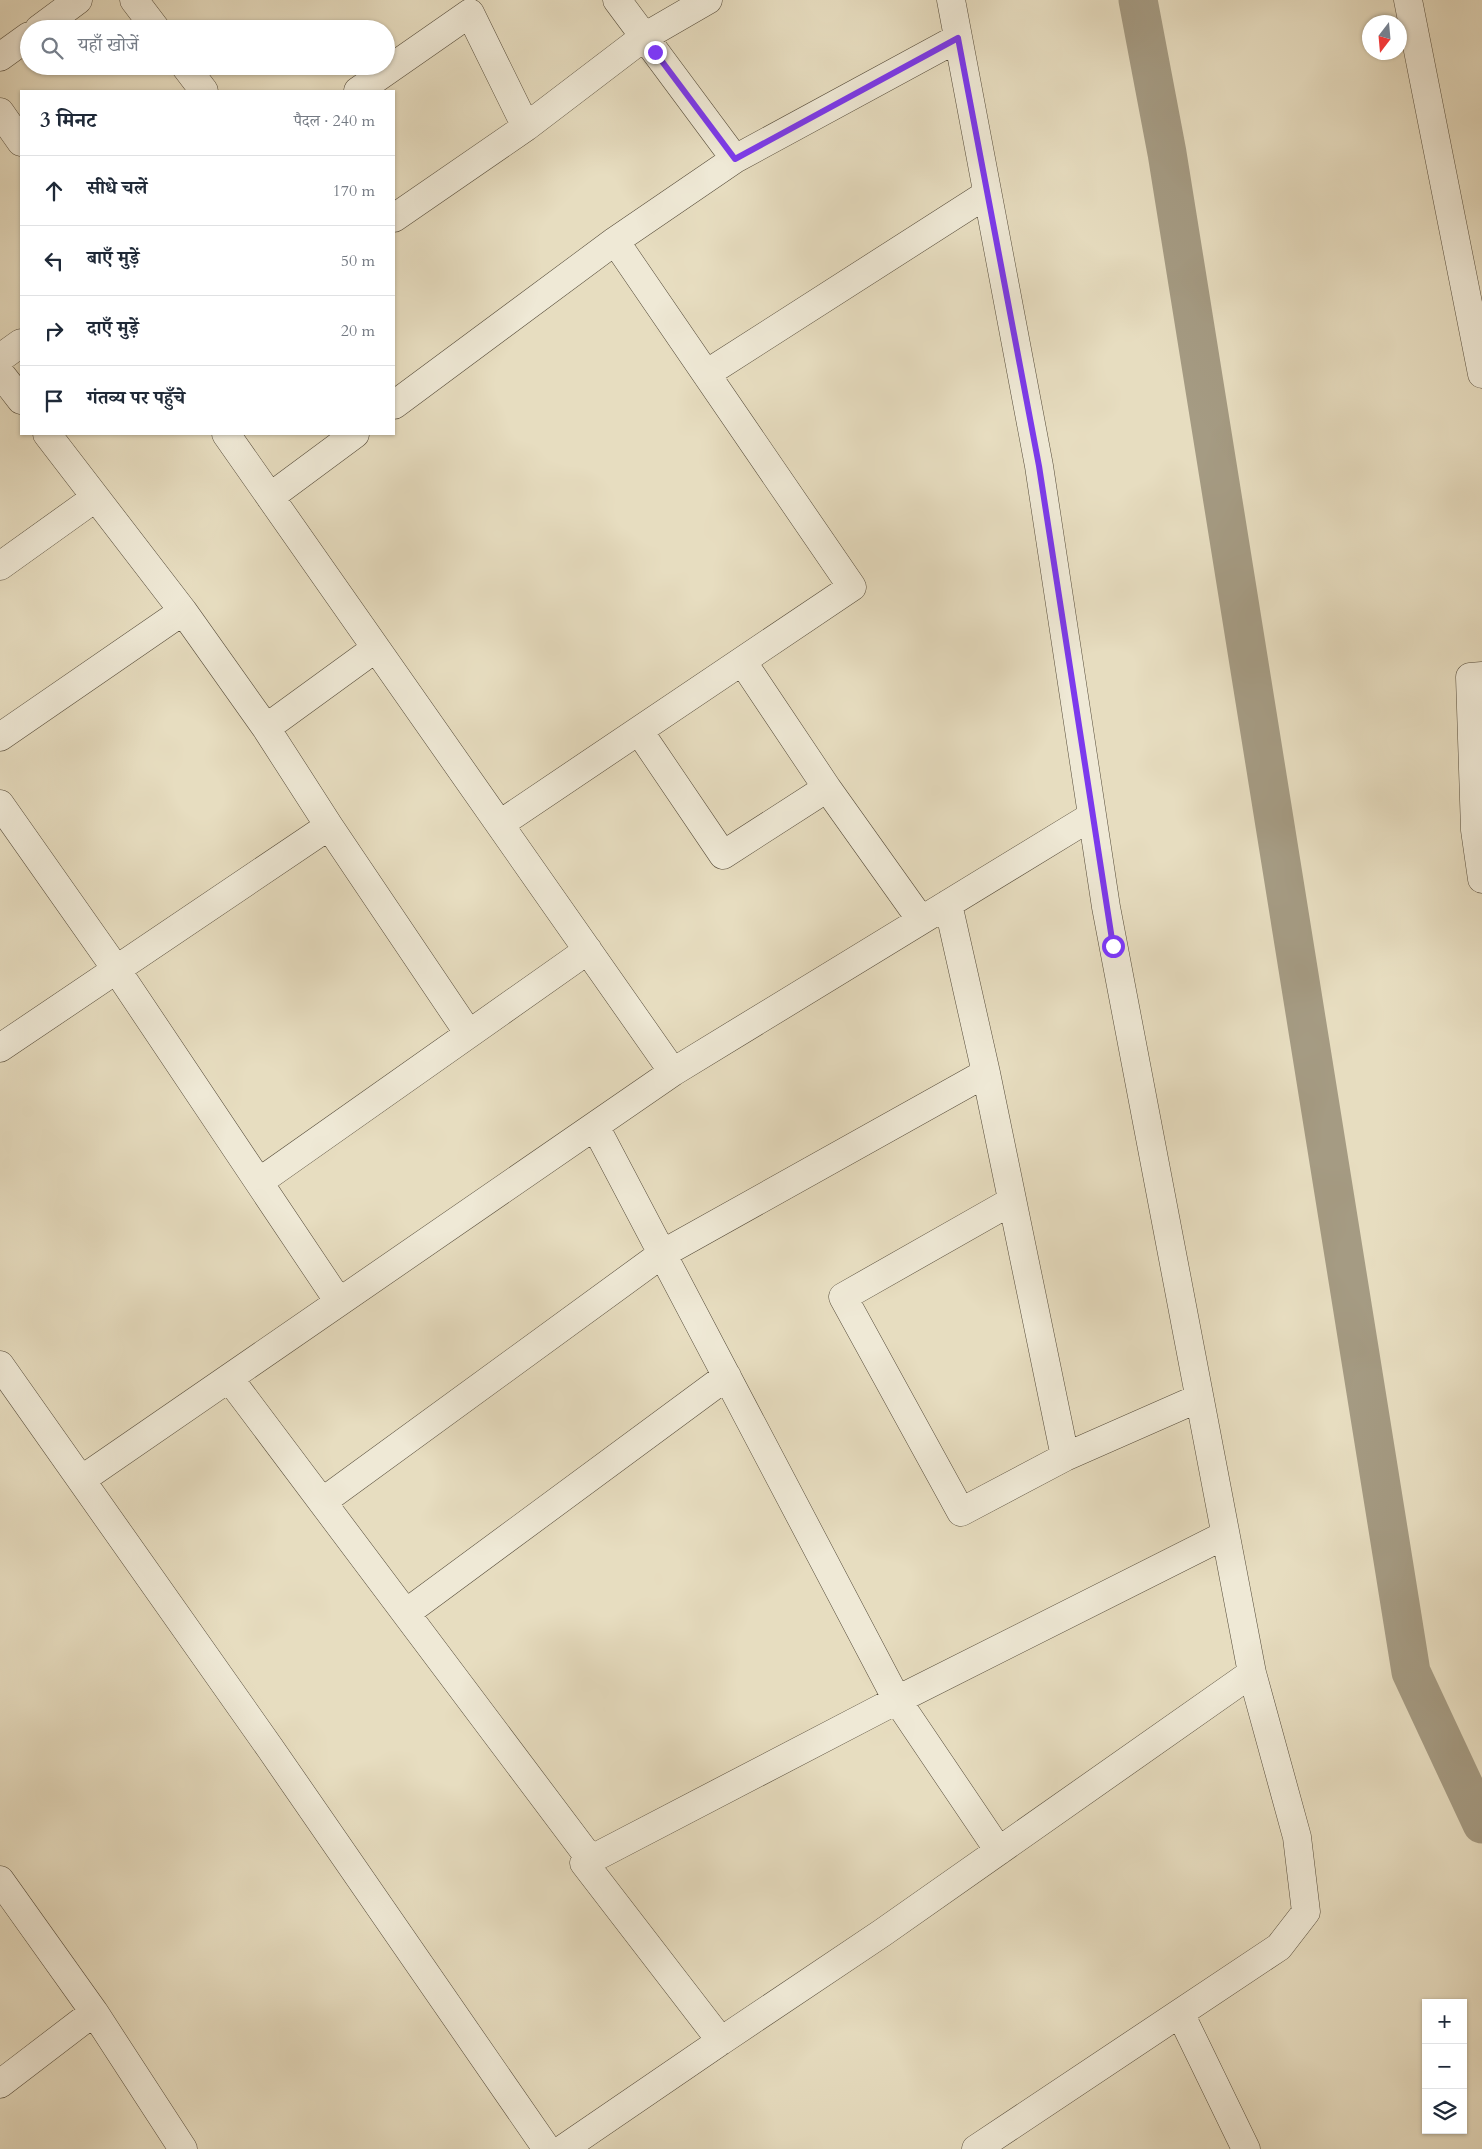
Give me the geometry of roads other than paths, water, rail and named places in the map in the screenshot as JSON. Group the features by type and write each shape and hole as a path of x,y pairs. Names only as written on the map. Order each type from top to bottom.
{"street":[{"path":"51,20 78,0"},
{"path":"134,0 149,20"},
{"path":"617,0 735,159"},
{"path":"395,217 526,127 644,37 708,0"},
{"path":"950,0 1039,466 1106,907 1252,1673 1297,1837 1306,1912 1279,1947 976,2149"},
{"path":"1408,0 1482,373"},
{"path":"395,65 470,13 526,127"},
{"path":"395,404 615,241 735,159 958,38"},
{"path":"0,57 20,43"},
{"path":"192,75 203,90"},
{"path":"359,90 381,75"},
{"path":"0,112 20,141"},
{"path":"706,374 987,194"},
{"path":"500,824 852,587 615,241"},
{"path":"0,358 20,343"},
{"path":"0,372 20,399"},
{"path":"48,435 183,611 266,728 329,826 469,1034"},
{"path":"227,435 673,1072"},
{"path":"270,497 354,435"},
{"path":"0,566 95,498"},
{"path":"0,737 183,611"},
{"path":"266,728 376,648"},
{"path":"742,661 827,788 921,920"},
{"path":"1482,676 1470,677 1482,880"},
{"path":"639,730 722,855 827,788"},
{"path":"0,804 116,969 339,1302"},
{"path":"81,1480 673,1072 1092,816"},
{"path":"0,1048 329,826"},
{"path":"948,904 986,1073 1065,1457"},
{"path":"259,1182 588,950"},
{"path":"322,1502 662,1254 986,1073"},
{"path":"595,1126 897,1700 999,1850"},
{"path":"1012,1201 844,1297 961,1512 1065,1457 1199,1398"},
{"path":"0,1364 270,1748 547,2149"},
{"path":"406,1613 726,1376"},
{"path":"229,1378 591,1860"},
{"path":"721,2041 584,1863 897,1700 1225,1535"},
{"path":"564,2149 882,1933 1252,1673"},
{"path":"0,1880 94,2012 183,2149"},
{"path":"0,2084 94,2012"},
{"path":"1180,2013 1246,2149"}],"waterway":[{"path":"1138,0 1167,153 1411,1672 1482,1824"}]}
